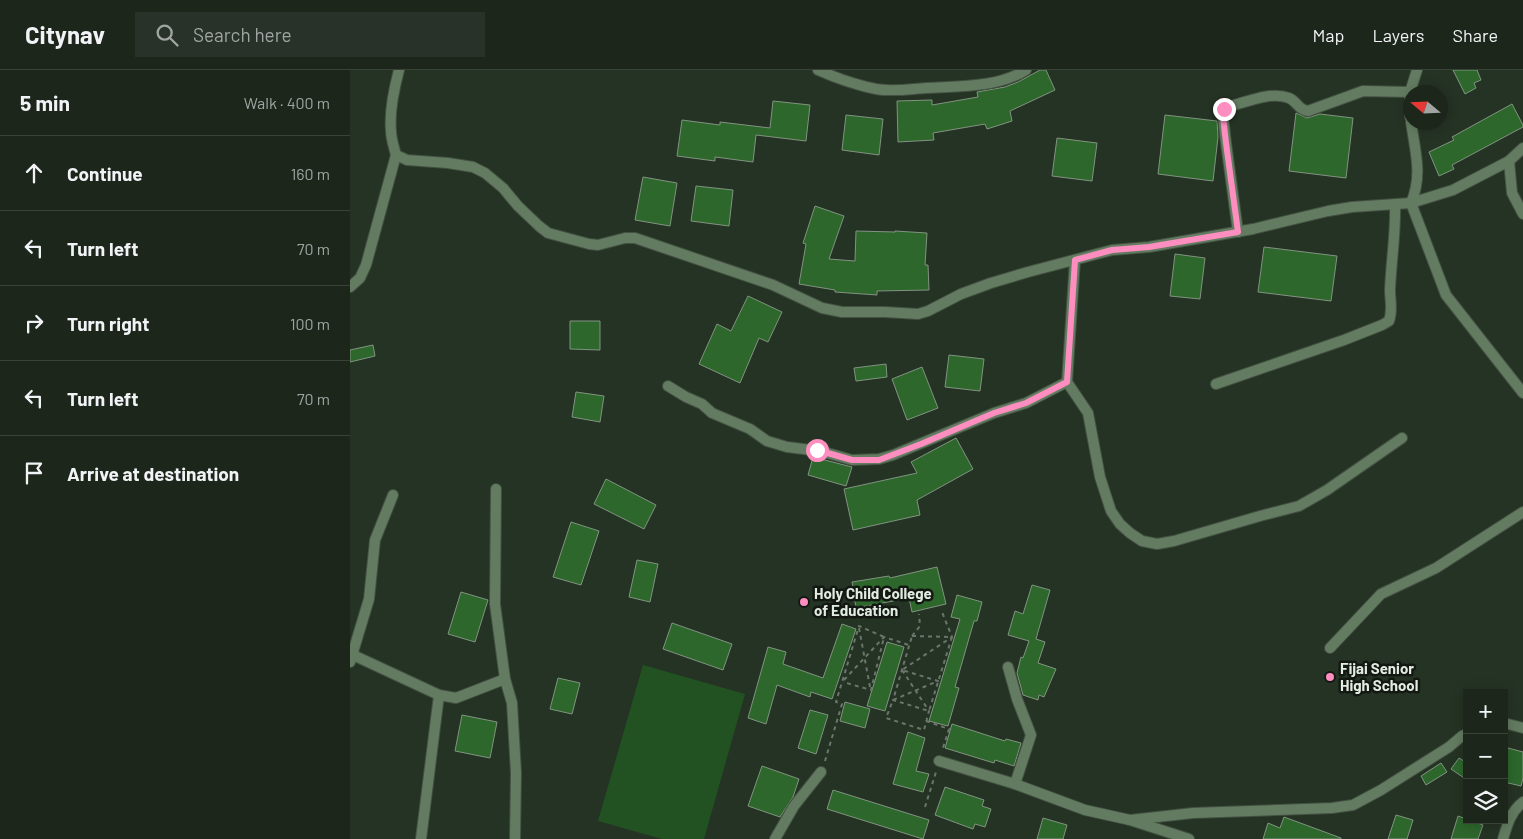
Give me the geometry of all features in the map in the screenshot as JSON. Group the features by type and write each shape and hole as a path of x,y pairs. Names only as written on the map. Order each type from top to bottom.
{"street":[{"path":"350,287 360,278 366,265 396,155 391,131 391,116 394,88 399,70"},
{"path":"818,70 853,84 878,89 904,90 984,84 1003,80 1026,70"},
{"path":"1412,85 1417,70"},
{"path":"1238,232 1223,117 1224,109 1269,96 1279,96 1291,98 1301,109 1308,111 1363,91 1403,92"},
{"path":"1412,130 1418,173 1416,190 1411,203 1438,277 1446,295 1523,393"},
{"path":"396,155 407,160 448,163 473,167 479,170 503,188 518,206 548,233 589,244 634,238 773,286 822,308 842,312 918,314 961,294 991,283 1112,250 1149,247 1238,232 1352,207 1411,203 1453,190 1509,161 1523,148"},
{"path":"1509,161 1512,193 1523,214"},
{"path":"1216,384 1344,340 1390,321 1395,205"},
{"path":"1075,260 1067,382 1088,413 1100,477 1112,511 1120,524 1142,541 1156,544 1174,542 1298,506 1326,490 1402,438"},
{"path":"668,386 702,404 712,413 750,429 767,441 787,448 820,451 852,460 866,461 879,460 994,413 1026,403 1067,382"},
{"path":"496,489 495,604 505,679 512,703 516,773 515,839"},
{"path":"393,495 375,540 369,599 351,659 439,695 456,698 505,679"},
{"path":"1330,648 1381,594 1436,568 1523,512"},
{"path":"1008,667 1031,735 1015,784"},
{"path":"421,839 439,695"},
{"path":"1508,724 1523,728"},
{"path":"1130,820 1193,813 1332,808 1353,805 1450,747 1463,736"},
{"path":"939,761 1015,784 1084,810 1130,820 1188,839"},
{"path":"775,839 794,806 821,772"},
{"path":"1503,839 1515,807 1523,802"}],"path":[{"path":"919,614 920,626 912,636 886,718 924,730 952,637 942,612"},
{"path":"859,626 909,645"},
{"path":"859,626 871,690"},
{"path":"821,772 842,704 836,702 859,626"},
{"path":"912,636 952,637"},
{"path":"842,682 884,637"},
{"path":"871,690 884,637"},
{"path":"902,670 952,637"},
{"path":"902,670 938,681"},
{"path":"902,670 929,711"},
{"path":"893,700 938,681"},
{"path":"842,682 871,690"},
{"path":"893,700 929,711"}],"green space":[{"path":"643,665 745,694 704,839 662,839 598,821"}],"building":[{"path":"1040,70 1046,70 1055,90 1010,111 1012,121 987,129 985,124 933,133 934,140 898,142 897,101 932,100 932,105 978,97 977,92 1005,87"},
{"path":"1453,70 1477,70 1481,80 1474,83 1476,88 1465,94"},
{"path":"773,101 810,105 806,141 756,135 753,162 715,157 715,161 677,156 682,120 720,125 720,122 770,128"},
{"path":"1512,104 1523,127 1452,165 1454,169 1439,176 1429,152 1454,140 1452,137"},
{"path":"1296,113 1307,118 1320,114 1353,118 1346,178 1289,171"},
{"path":"846,115 883,119 879,155 842,150"},
{"path":"1165,115 1217,121 1218,137 1213,181 1158,174"},
{"path":"1057,138 1097,143 1092,181 1052,176"},
{"path":"643,177 677,183 670,226 635,220"},
{"path":"696,186 733,190 729,226 691,221"},
{"path":"815,206 844,216 829,259 855,261 856,231 927,233 925,265 928,265 929,290 877,291 877,295 835,292 835,290 799,284 806,244 803,243"},
{"path":"1264,247 1337,256 1331,301 1258,292"},
{"path":"1175,254 1205,258 1200,299 1170,296"},
{"path":"748,296 782,312 768,342 759,338 740,383 699,364 717,324 731,331"},
{"path":"570,321 600,321 600,350 570,349"},
{"path":"373,345 375,356 350,362 350,350"},
{"path":"949,355 984,359 980,391 945,387"},
{"path":"886,364 887,377 856,381 854,368"},
{"path":"922,367 938,408 907,420 892,379"},
{"path":"576,392 604,396 600,422 572,417"},
{"path":"956,438 973,469 917,500 920,515 853,530 844,489 917,473 911,462"},
{"path":"813,457 852,467 846,486 808,475"},
{"path":"606,479 656,505 644,529 594,504"},
{"path":"571,522 599,531 581,585 553,577"},
{"path":"637,560 658,564 650,602 629,597"},
{"path":"937,567 946,604 912,612 909,598 856,608 852,582 889,576 890,578"},
{"path":"1032,585 1050,590 1036,639 1045,642 1038,663 1056,669 1044,697 1039,695 1038,700 1023,695 1017,673 1021,657 1023,658 1029,641 1008,635 1015,611 1023,614"},
{"path":"461,592 488,600 475,642 448,634"},
{"path":"957,595 982,602 977,621 974,621 955,687 959,688 948,726 929,721 960,619 951,617"},
{"path":"672,623 732,644 723,670 663,649"},
{"path":"842,624 856,629 832,699 811,692 810,697 777,685 766,724 748,718 768,647 786,652 783,664 823,678"},
{"path":"887,642 904,647 885,711 867,706"},
{"path":"558,678 580,683 572,714 550,709"},
{"path":"845,702 870,709 865,728 840,721"},
{"path":"810,710 828,715 816,754 798,748"},
{"path":"462,715 497,722 490,758 455,751"},
{"path":"952,724 1005,741 1006,739 1021,743 1014,766 995,760 994,763 945,748"},
{"path":"908,732 925,738 916,771 929,774 923,792 893,784"},
{"path":"1508,748 1523,752 1523,778 1521,786 1508,783"},
{"path":"1459,758 1463,760 1463,777 1451,769"},
{"path":"1441,763 1447,772 1426,785 1421,776"},
{"path":"762,766 799,779 793,797 780,817 748,806"},
{"path":"945,787 984,800 982,806 991,809 985,827 975,824 973,829 935,815"},
{"path":"833,790 929,820 923,839 827,809"},
{"path":"1396,815 1413,820 1407,839 1388,839"},
{"path":"1458,816 1463,818 1463,824 1483,825 1478,839 1451,839"},
{"path":"1284,817 1341,839 1263,839 1268,823 1280,828"},
{"path":"1043,818 1067,825 1063,839 1037,839"}],"place":[{"name":"Holy Child College of Education","path":"804,602"},
{"name":"Fijai Senior High School","path":"1330,677"}],"route":[{"path":"817,450 852,460 879,460 994,413 1026,403 1067,382 1075,260 1112,250 1149,247 1238,232 1223,117 1224,109"}]}
